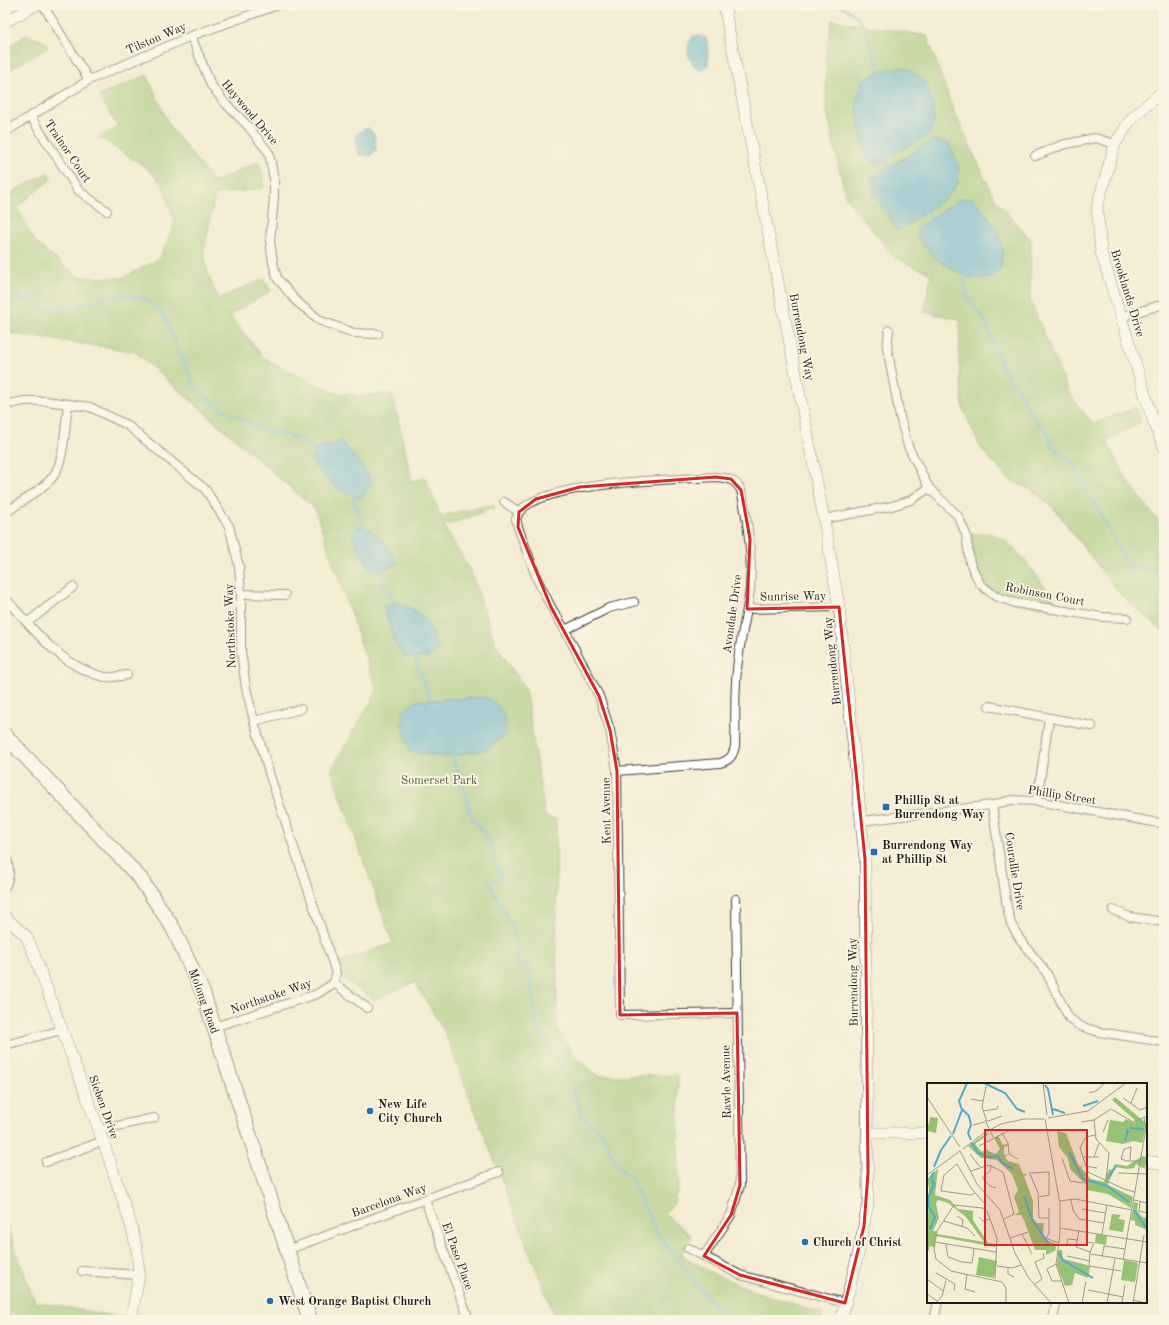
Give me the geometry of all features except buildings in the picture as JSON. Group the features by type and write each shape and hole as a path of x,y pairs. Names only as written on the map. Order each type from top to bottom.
{"highway":[{"name":"Molong Road","path":"5,735 116,852 153,895 173,928 189,960 214,1027 310,1320"}],"main road":[{"path":"5,22 36,5"},
{"name":"Burrendong Way","path":"724,5 824,519 839,607 862,821 865,859 868,1133 867,1211 859,1251 841,1320"},
{"name":"Brooklands Drive","path":"1164,90 1131,119 1114,144 1097,207 1101,252 1121,317 1159,419 1164,448"},
{"name":"Sieben Drive","path":"5,917 26,936 103,1141 131,1225 137,1250 139,1275 131,1320"},
{"path":"868,1133 927,1134"},
{"path":"1147,1161 1164,1164"}],"street":[{"path":"43,5 89,80"},
{"name":"Tilston Way","path":"5,132 89,80 191,36 278,5"},
{"name":"Haywood Drive","path":"191,36 211,85 225,103 248,126 270,153 274,179 274,198 270,241 277,278 296,301 321,321 354,333 378,334"},
{"name":"Trainor Court","path":"30,116 79,191 107,212"},
{"path":"1035,156 1062,145 1095,138 1114,144"},
{"path":"1121,317 1164,304"},
{"name":"Robinson Court","path":"889,330 887,347 900,417 908,446 929,488 958,516 966,534 970,562 980,584 995,596 1015,603 1102,617 1127,618"},
{"name":"Northstoke Way","path":"5,405 24,401 39,401 90,407 127,424 205,489 229,526 239,566 241,594 241,651 246,688 270,776 335,970 334,983 318,994 214,1027"},
{"path":"5,513 38,490 53,477 60,462 68,404"},
{"name":"Avondale Drive","path":"519,512 523,506 536,499 580,487 716,477 731,479 738,484 741,490 750,539 750,573 747,609 735,688 735,746 733,754 729,760 710,764 617,771"},
{"path":"824,519 892,506 911,500 929,488"},
{"path":"504,502 519,512"},
{"name":"Kent Avenue","path":"519,512 516,519 518,527 537,579 551,607 565,630 598,696 610,730 617,771 620,1015 737,1014"},
{"path":"28,622 73,587"},
{"path":"241,594 285,595"},
{"path":"5,598 55,651 79,668 106,677 127,675"},
{"path":"565,630 610,608 634,602"},
{"name":"Sunrise Way","path":"747,609 839,607"},
{"path":"988,706 1049,719 1092,726"},
{"path":"254,721 301,709"},
{"path":"1037,801 1049,719"},
{"name":"Phillip Street","path":"862,821 992,805 1011,800 1037,801 1164,824"},
{"name":"Courallie Drive","path":"992,805 1007,907 1012,924 1021,941 1046,972 1069,1018 1080,1026 1099,1032 1164,1042"},
{"path":"5,855 9,864 8,880 5,887"},
{"name":"Rawle Avenue","path":"704,1256 731,1215 740,1185 736,899"},
{"path":"1113,910 1130,916 1164,922"},
{"path":"334,983 367,1008"},
{"path":"5,1045 62,1030"},
{"path":"98,1130 154,1118"},
{"path":"46,1162 103,1141"},
{"name":"Barcelona Way","path":"288,1250 499,1172"},
{"name":"El Paso Place","path":"425,1200 469,1320"},
{"path":"688,1248 740,1275 845,1303"},
{"path":"82,1271 139,1275"},
{"path":"934,1320 938,1303"},
{"path":"1053,1320 1056,1303"}],"highlighted area":[{"path":"716,477 731,479 741,490 750,539 747,609 839,607 865,859 868,1173 864,1226 845,1303 740,1275 704,1256 731,1215 740,1185 737,1013 620,1015 617,771 610,730 599,696 551,607 518,527 519,512 536,499 580,487"}],"green space":[{"path":"832,20 927,36 952,107 989,187 996,200 1031,240 1030,300 1068,392 1093,424 1136,407 1141,422 1106,440 1127,480 1164,529 1164,632 1119,593 1053,507 1032,490 1008,479 980,447 963,408 959,364 960,319 924,312 931,274 895,258 846,198 826,108 826,54"},
{"path":"26,35 45,42 48,48 5,72 5,49"},
{"name":"Somerset Park","path":"147,75 170,127 214,182 258,162 263,175 264,188 215,195 204,251 208,274 218,299 264,279 271,291 229,315 264,358 287,371 336,393 364,396 392,393 412,481 425,478 441,516 493,504 495,508 444,526 471,572 496,645 525,688 545,817 556,819 557,1027 574,1056 599,1076 678,1075 679,1186 673,1205 664,1213 692,1236 681,1255 714,1274 757,1292 822,1313 821,1320 556,1320 445,1033 415,982 374,1000 344,979 338,963 393,943 331,770 377,691 315,509 134,351 5,333 5,204 14,191 48,173 51,179 17,207 35,242 78,277 122,278 159,259 175,223 163,185 147,168 99,137 118,127 99,96"},
{"path":"966,534 991,534 1000,537 1010,544 1039,578 1061,610 1015,603 980,584"},
{"path":"5,1221 35,1302 125,1318 125,1320 5,1320"}],"water":[{"path":"693,36 706,38 708,47 708,65 700,71 690,60 688,50"},
{"path":"904,67 924,80 933,105 934,125 928,135 874,165 865,155 856,105 862,81 879,71"},
{"path":"368,128 373,133 375,138 376,151 370,156 360,155 356,148 356,135 360,131"},
{"path":"933,140 949,143 959,166 958,183 947,197 898,231 874,193 871,178"},
{"path":"973,198 998,230 1003,249 1001,269 992,278 971,279 941,263 917,238 917,229 959,199"},
{"path":"340,440 359,462 373,483 360,499 334,486 310,460 320,444 330,447"},
{"path":"357,526 377,535 387,545 398,564 383,569 369,568 352,535"},
{"path":"398,603 421,615 429,625 438,649 429,657 406,657 394,643 383,607"},
{"path":"481,697 498,705 503,715 506,727 506,734 487,749 449,757 410,752 402,723 403,711 416,701"}],"waterway":[{"path":"840,5 859,19 865,27 881,74"},
{"path":"880,160 893,168"},
{"path":"926,209 934,220"},
{"path":"964,274 967,297 986,322 1002,368 1023,398 1037,423 1045,426 1051,445 1075,466 1128,566 1164,573"},
{"path":"5,293 8,296 35,301 43,310 69,308 114,296 144,297 163,314 195,387 217,406 264,431 285,434 320,450"},
{"path":"351,493 365,529"},
{"path":"379,566 394,606"},
{"path":"413,654 431,701"},
{"path":"451,754 466,793 471,817 487,836 501,877 489,883 513,928 517,964 529,966 537,1028 568,1078 584,1119 601,1131 616,1164 631,1179 658,1235 711,1302 734,1320"}],"place":[{"name":"Phillip St at Burrendong Way","path":"886,807"},
{"name":"Burrendong Way at Phillip St","path":"874,852"},
{"name":"New Life City Church","path":"370,1111"},
{"name":"Church of Christ","path":"805,1242"},
{"name":"West Orange Baptist Church","path":"270,1301"}]}
